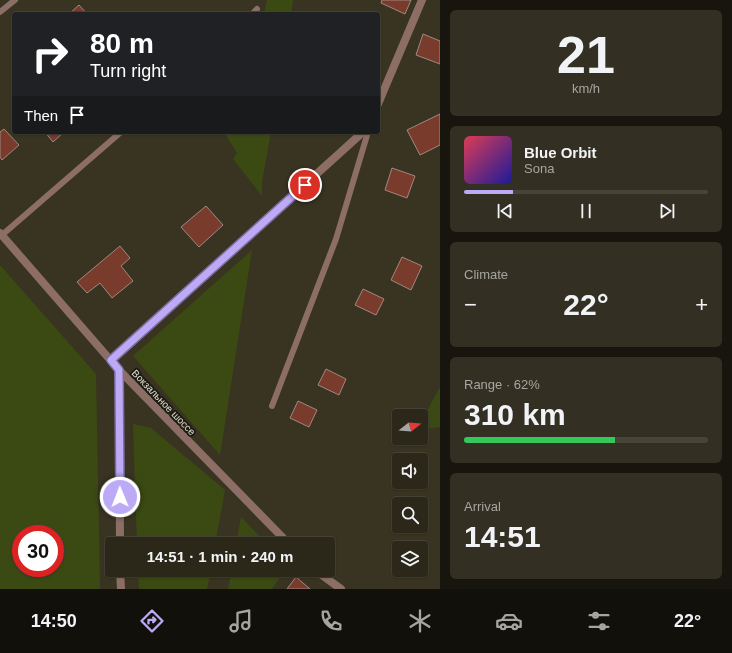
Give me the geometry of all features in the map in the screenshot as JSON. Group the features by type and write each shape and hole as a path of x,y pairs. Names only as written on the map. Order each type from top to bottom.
{"street":[{"path":"380,99 422,0"},
{"path":"111,360 361,134"},
{"name":"Вокзальное шоссе","path":"1,234 119,370 282,537"},
{"path":"119,370 120,537"},
{"path":"120,577 121,589"},
{"path":"325,577 341,589"}],"lane":[{"path":"0,12 15,0"},
{"path":"254,12 257,9"},
{"path":"1,234 119,134"},
{"path":"272,406 336,239 367,134"}],"green space":[{"path":"267,0 293,0 291,12 264,12"},
{"path":"225,134 271,134 262,182 262,196 233,159 237,153"},
{"path":"252,250 220,455 133,356"},
{"path":"0,265 96,374 100,589 0,589"},
{"path":"440,387 440,427 428,429 428,409"},
{"path":"133,424 151,428 225,490 216,537 137,537"},
{"path":"241,517 260,537 237,537"},
{"path":"138,577 210,577 207,589 139,589"},
{"path":"231,577 280,577 272,589 228,589"}],"building":[{"path":"382,0 411,0 405,14 381,3"},
{"path":"79,5 85,12 71,12"},
{"path":"423,34 440,41 440,64 416,55"},
{"path":"440,114 440,145 420,155 407,130"},
{"path":"4,129 19,145 2,160 0,157 0,132"},
{"path":"47,134 62,134 53,142"},
{"path":"392,168 415,176 407,198 385,190"},
{"path":"206,206 223,225 199,247 181,227"},
{"path":"120,246 130,258 121,266 133,281 112,298 100,283 87,293 77,282"},
{"path":"402,257 422,266 411,290 391,280"},
{"path":"363,289 384,299 376,315 355,305"},
{"path":"326,369 346,379 339,395 318,385"},
{"path":"298,401 317,410 309,427 290,418"},
{"path":"296,577 310,589 287,589"}],"route":[{"path":"120,497 119,370 111,360 305,185"}]}
